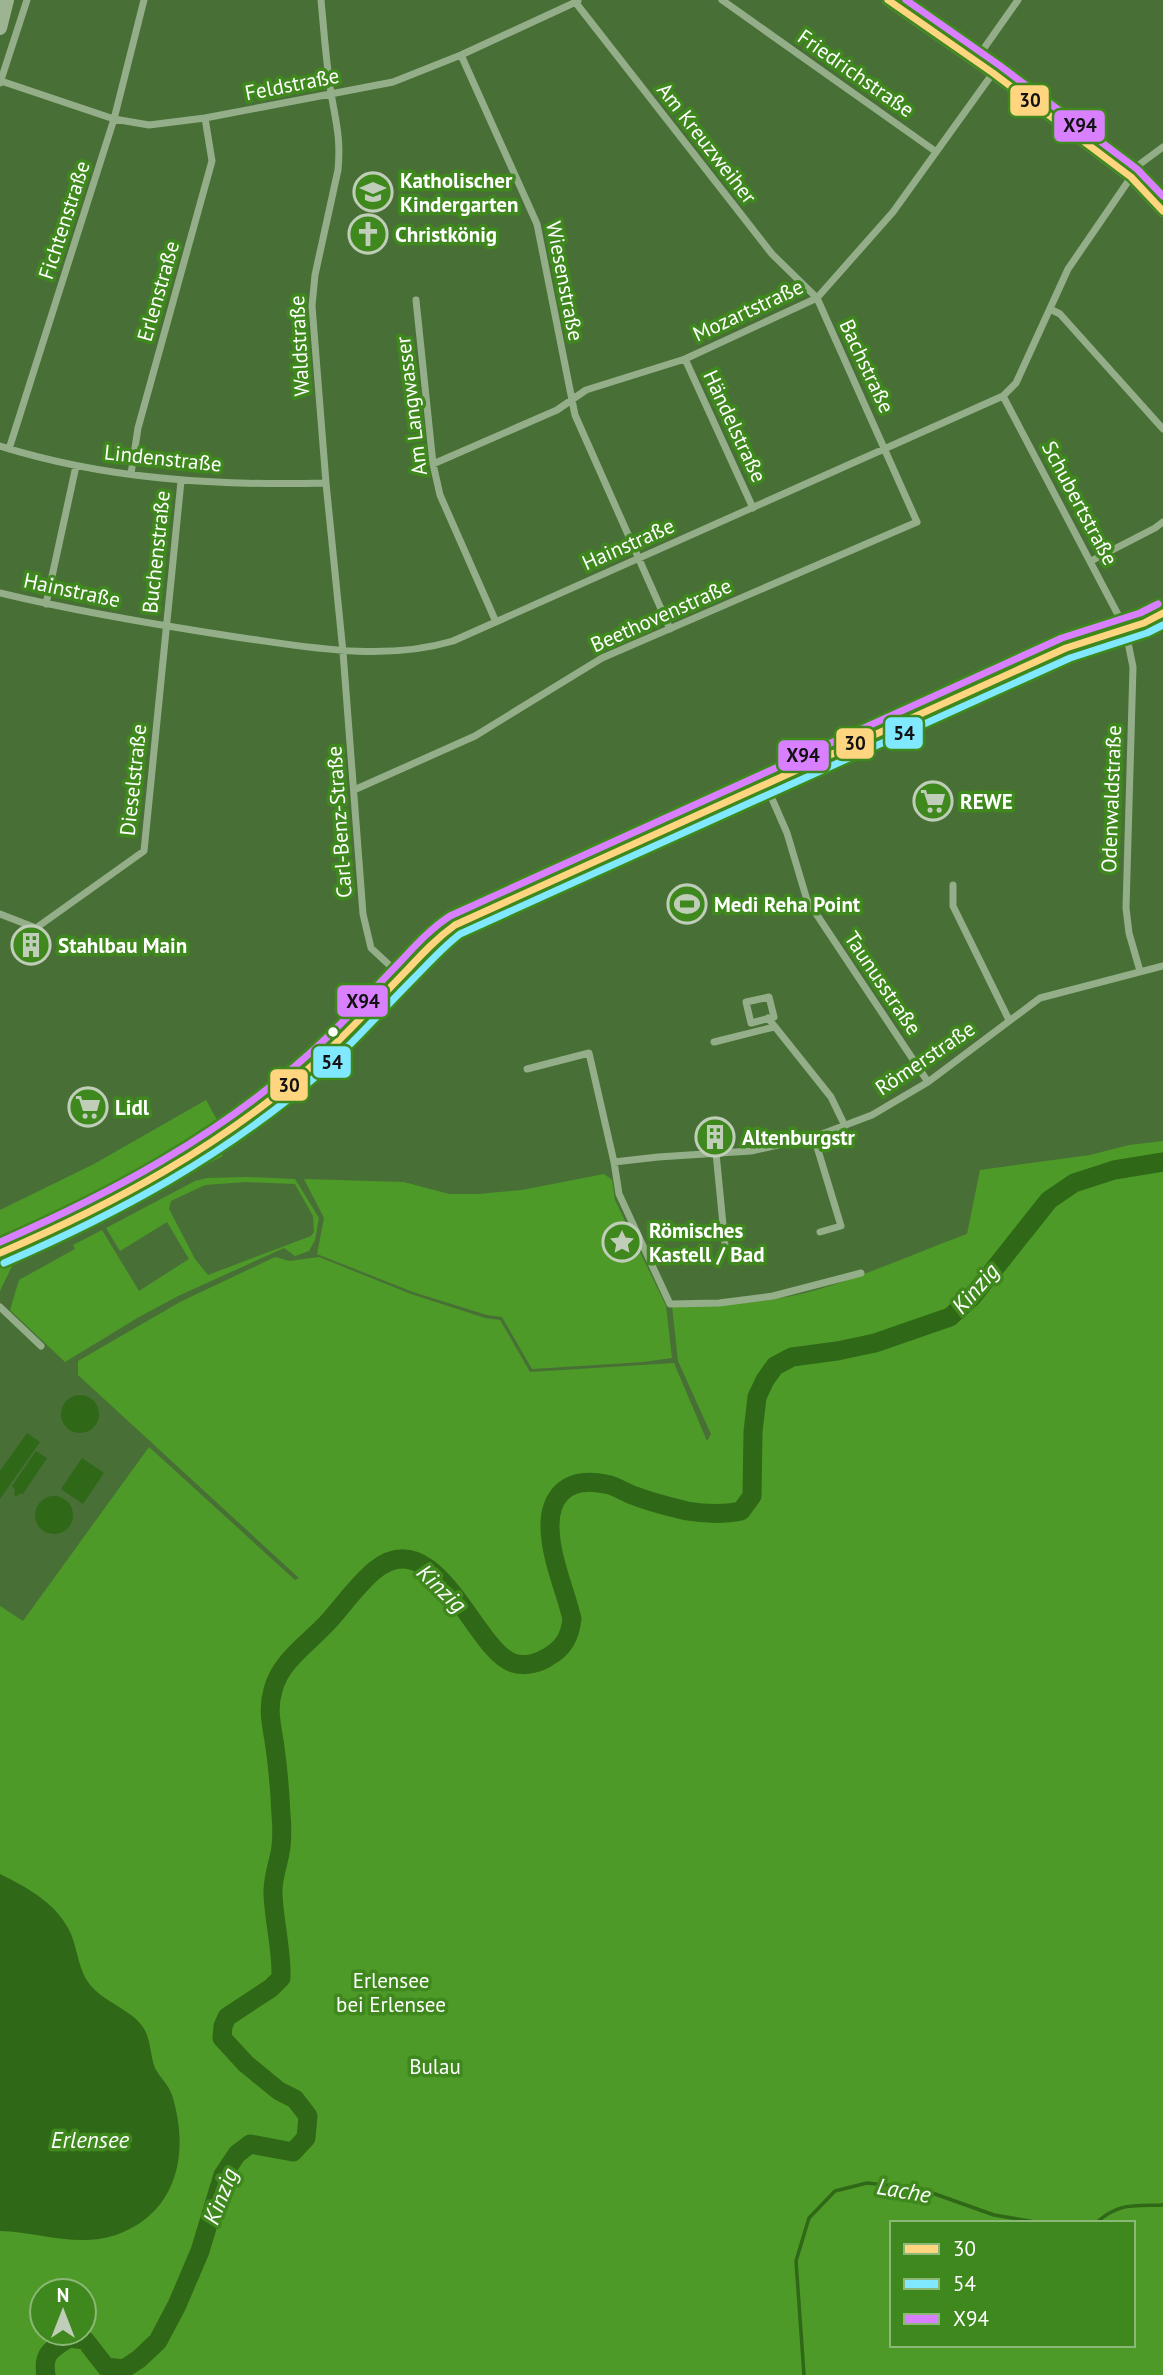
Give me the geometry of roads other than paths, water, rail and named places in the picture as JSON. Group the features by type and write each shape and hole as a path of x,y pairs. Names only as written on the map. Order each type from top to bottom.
{"main road":[{"path":"0,28 8,0"},
{"path":"0,1253 77,1220 139,1188 240,1124 318,1060 442,934 471,916 1066,648 1144,623 1163,613"}],"street":[{"path":"0,83 27,0"},
{"name":"Fichtenstraße","path":"9,449 114,119 144,0"},
{"name":"Waldstraße","path":"321,0 331,94 339,128 338,170 315,275 312,306 343,652"},
{"name":"Friedrichstraße","path":"722,0 936,151"},
{"path":"888,0 993,73 1131,177 1163,211"},
{"path":"975,61 1018,0"},
{"name":"Feldstraße","path":"0,83 114,119 149,125 205,118 393,82 461,55 577,1"},
{"name":"Am Kreuzweiher","path":"577,1 772,254 817,298"},
{"name":"Wiesenstraße","path":"461,55 537,224 575,415 670,629"},
{"name":"Mozartstraße","path":"433,464 557,410 586,390 685,359 817,298 893,212 993,73"},
{"name":"Erlenstraße","path":"131,474 138,428 212,161 205,118"},
{"path":"1003,396 1016,383 1078,252 1140,164 1163,147"},
{"name":"Bachstraße","path":"817,298 886,448"},
{"name":"Am Langwasser","path":"416,300 433,464 440,495 496,622"},
{"path":"1050,309 1059,314 1163,429"},
{"name":"Händelstraße","path":"685,359 753,508"},
{"name":"Hainstraße","path":"0,593 166,627 343,652 399,651 434,646 496,622 1003,396"},
{"name":"Schubertstraße","path":"1003,396 1125,628"},
{"name":"Lindenstraße","path":"0,446 76,466 181,481 255,485 326,483"},
{"name":"Beethovenstraße","path":"354,790 475,736 602,658 917,522 886,448"},
{"path":"46,604 76,466"},
{"name":"Buchenstraße","path":"166,627 181,481"},
{"path":"1091,561 1163,522"},
{"name":"Dieselstraße","path":"0,914 36,928 144,851 166,627"},
{"name":"Odenwaldstraße","path":"1125,628 1133,667 1126,908 1129,933 1140,971"},
{"name":"Carl-Benz-Straße","path":"343,652 363,914 371,948 401,975"},
{"name":"Taunusstraße","path":"766,785 787,833 807,900 928,1083"},
{"path":"953,886 953,906 1009,1020"},
{"name":"Römerstraße","path":"614,1162 751,1151 814,1137 845,1126 928,1083 1032,1003 1049,994 1163,966"},
{"path":"769,997 774,1017 768,1018 751,1023 746,1002 769,997"},
{"path":"768,1018 831,1097 845,1126"},
{"path":"714,1042 774,1027"},
{"path":"527,1069 590,1053 619,1194 670,1304 719,1303 773,1296 861,1273"},
{"path":"814,1137 841,1226 820,1232"},
{"path":"716,1153 725,1245"},
{"path":"0,1307 41,1346"}],"water":[{"path":"80,1395 93,1401 99,1414 93,1427 80,1433 67,1427 61,1414 67,1401"},
{"path":"27,1433 40,1442 0,1499 0,1471"},
{"path":"36,1451 47,1458 23,1494 16,1497 12,1486"},
{"path":"82,1458 104,1473 83,1504 61,1489"},
{"path":"54,1496 67,1502 73,1515 67,1528 54,1534 41,1528 35,1515 41,1502"},
{"name":"Erlensee","path":"0,1874 31,1891 58,1914 71,1934 88,1982 143,2027 155,2068 172,2095 180,2138 179,2159 174,2178 166,2196 153,2212 137,2225 116,2235 101,2239 72,2240 0,2231"}],"waterway":[{"name":"Kinzig","path":"46,2375 46,2361 50,2352 69,2338 85,2340 106,2367 124,2369 139,2359 158,2341 177,2305 200,2251 223,2175 237,2154 250,2144 293,2152 306,2138 308,2116 295,2099 279,2091 246,2064 222,2038 227,2017 271,1988 281,1978 273,1888 281,1847 282,1823 270,1704 277,1680 296,1652 329,1621 375,1570 397,1559 417,1562 436,1574 498,1653 513,1663 522,1665 544,1659 558,1650 565,1641 572,1619 551,1540 552,1512 555,1501 562,1492 570,1486 595,1482 687,1511 714,1514 741,1511 752,1496 753,1432 757,1397 775,1366 792,1357 875,1343 950,1317 972,1297 1049,1200 1074,1183 1114,1170 1163,1162"},
{"name":"Lache","path":"804,2375 796,2261 809,2218 835,2191 867,2183 921,2189 994,2215 1029,2221"},
{"name":"Lache","path":"1098,2221 1120,2208 1163,2205"}],"place":[{"name":"Katholischer Kindergarten","path":"373,192"},
{"name":"Christkönig","path":"368,234"},
{"name":"REWE","path":"933,801"},
{"name":"Medi Reha Point","path":"687,904"},
{"name":"Stahlbau Main","path":"31,945"},
{"name":"Lidl","path":"88,1107"},
{"name":"Altenburgstr","path":"715,1137"},
{"name":"Römisches Kastell / Bad","path":"622,1242"}],"park label":[{"name":"Erlensee bei Erlensee","path":"391,1992"},
{"name":"Bulau","path":"435,2066"}]}
